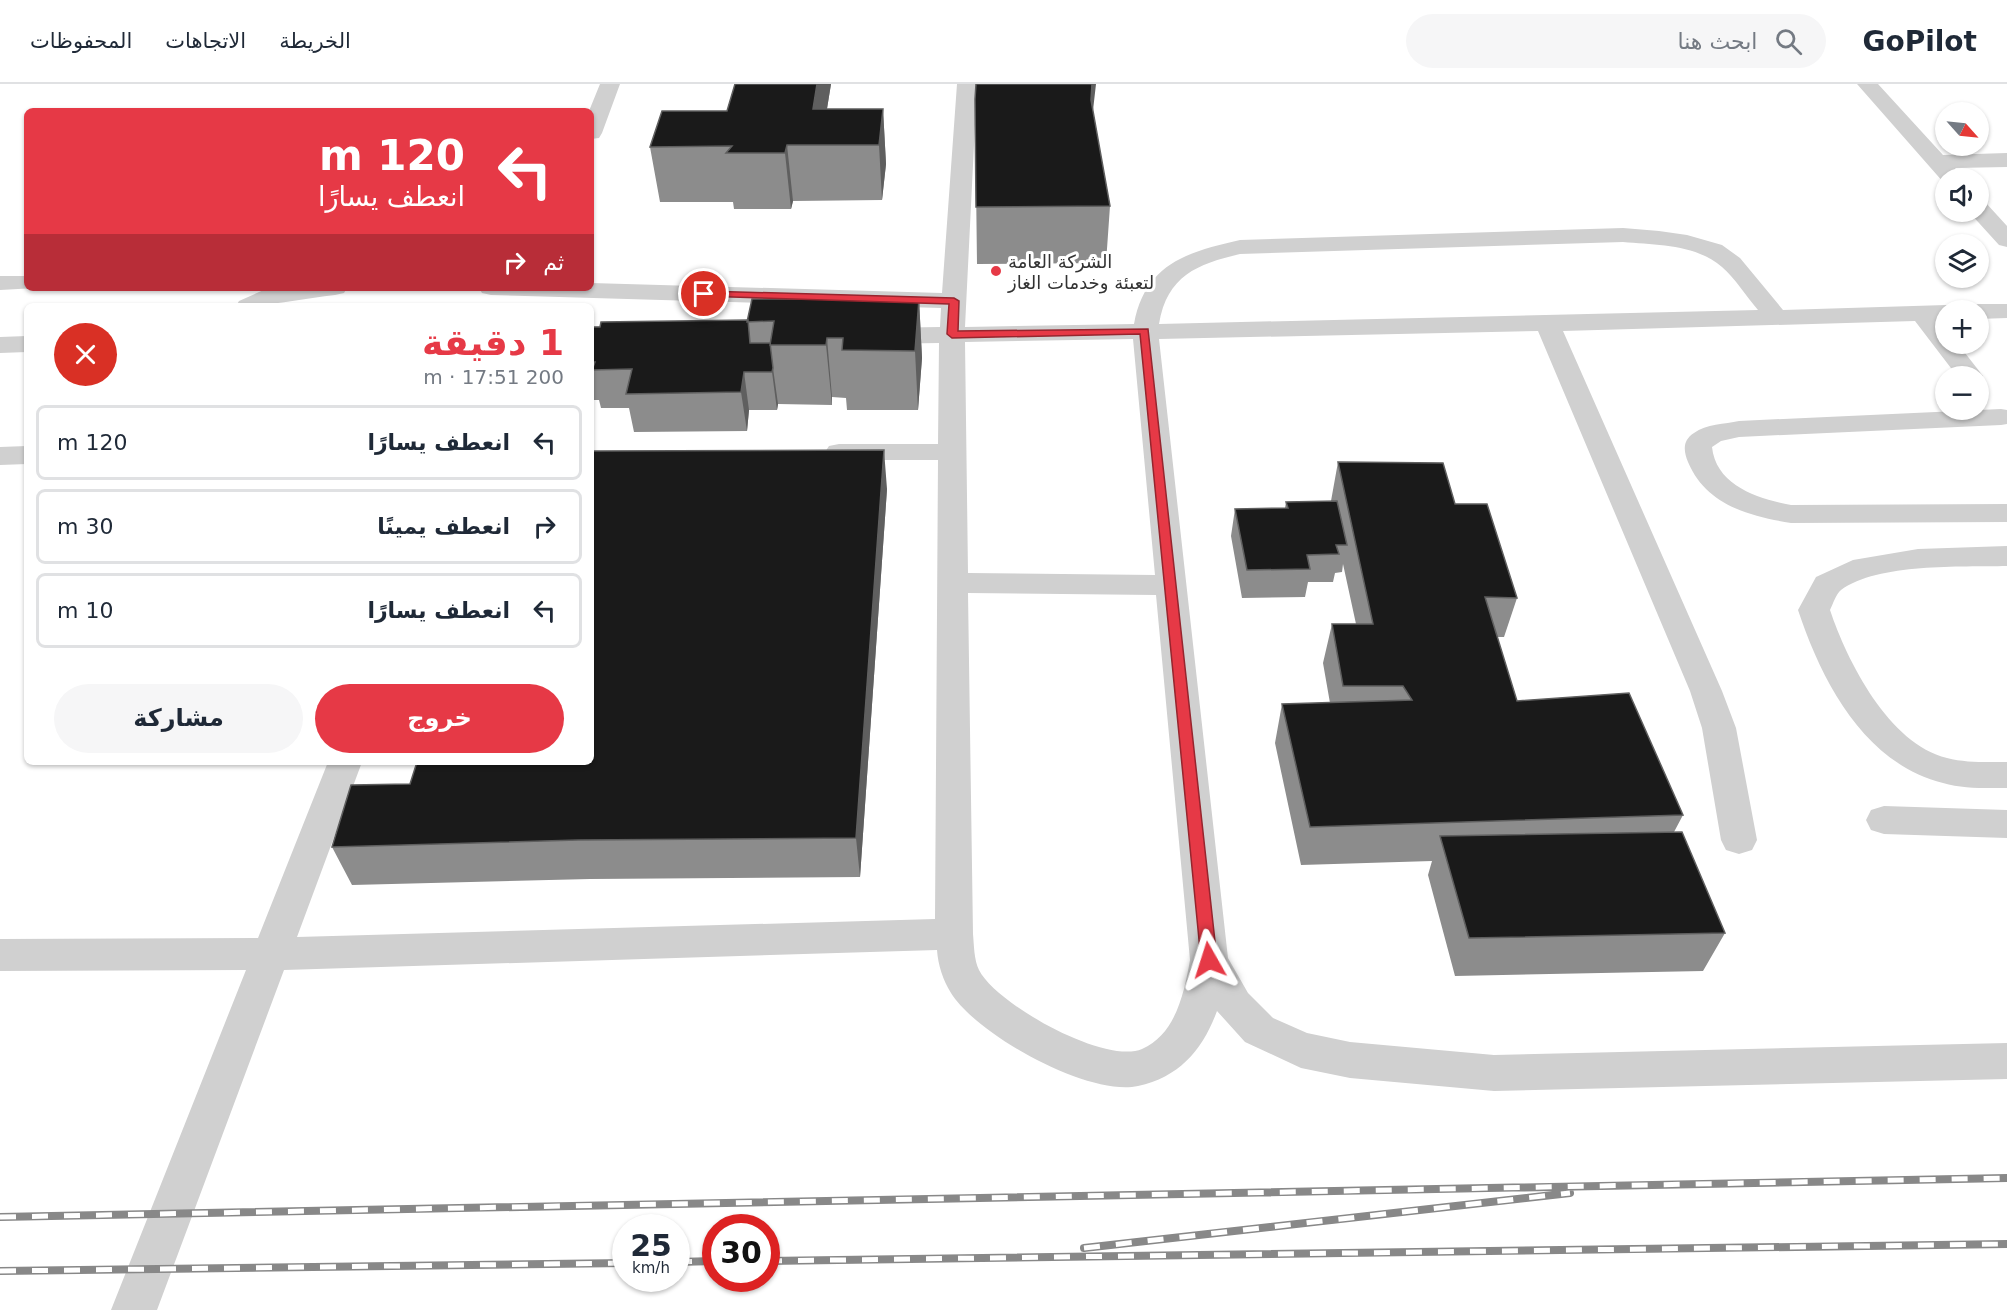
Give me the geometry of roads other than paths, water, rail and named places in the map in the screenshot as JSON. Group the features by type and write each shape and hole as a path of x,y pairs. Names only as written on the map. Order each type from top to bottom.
{"street":[{"path":"594,125 610,84"},
{"path":"967,84 952,334 954,934 957,966 966,984 997,1016 1042,1043 1088,1063 1131,1071 1155,1064 1185,1038 1203,996 1209,960 1145,331 1151,297 1165,281 1178,267 1217,252 1240,247 1585,236 1659,238 1687,242 1714,250 1732,263 1776,317"},
{"path":"1867,84 1943,168"},
{"path":"1937,162 2007,160"},
{"path":"1989,220 2007,240"},
{"path":"0,283 24,283"},
{"path":"254,303 274,294 304,291"},
{"path":"508,291 526,294 954,301"},
{"path":"1989,312 2007,312"},
{"path":"859,336 1934,313 1964,366"},
{"path":"1547,323 1706,691 1719,728 1739,840"},
{"path":"0,345 24,344"},
{"path":"1989,402 2004,421"},
{"path":"2004,421 1739,429 1707,436 1700,443 1698,451 1713,480 1723,489 1741,501 1769,510 1791,514 2007,513"},
{"path":"813,453 952,452"},
{"path":"0,456 24,455"},
{"path":"2007,556 1918,559 1864,567 1827,584 1814,610 1821,634 1858,704 1894,746 1926,765 1959,774 2007,775"},
{"path":"953,583 1171,585"},
{"path":"134,1310 344,765"},
{"path":"1884,820 2007,824"},
{"path":"0,955 271,954 954,934"},
{"path":"1209,960 1234,1005 1259,1030 1301,1050 1350,1060 1494,1073 2007,1061"}],"railway":[{"path":"0,1217 2007,1178"},
{"path":"1084,1248 1570,1193"},
{"path":"780,1261 2007,1244"},
{"path":"690,1262 702,1261"},
{"path":"0,1271 612,1263"}],"place":[{"name":"الشركة العامة لتعبئة وخدمات الغاز","path":"996,271"}]}
